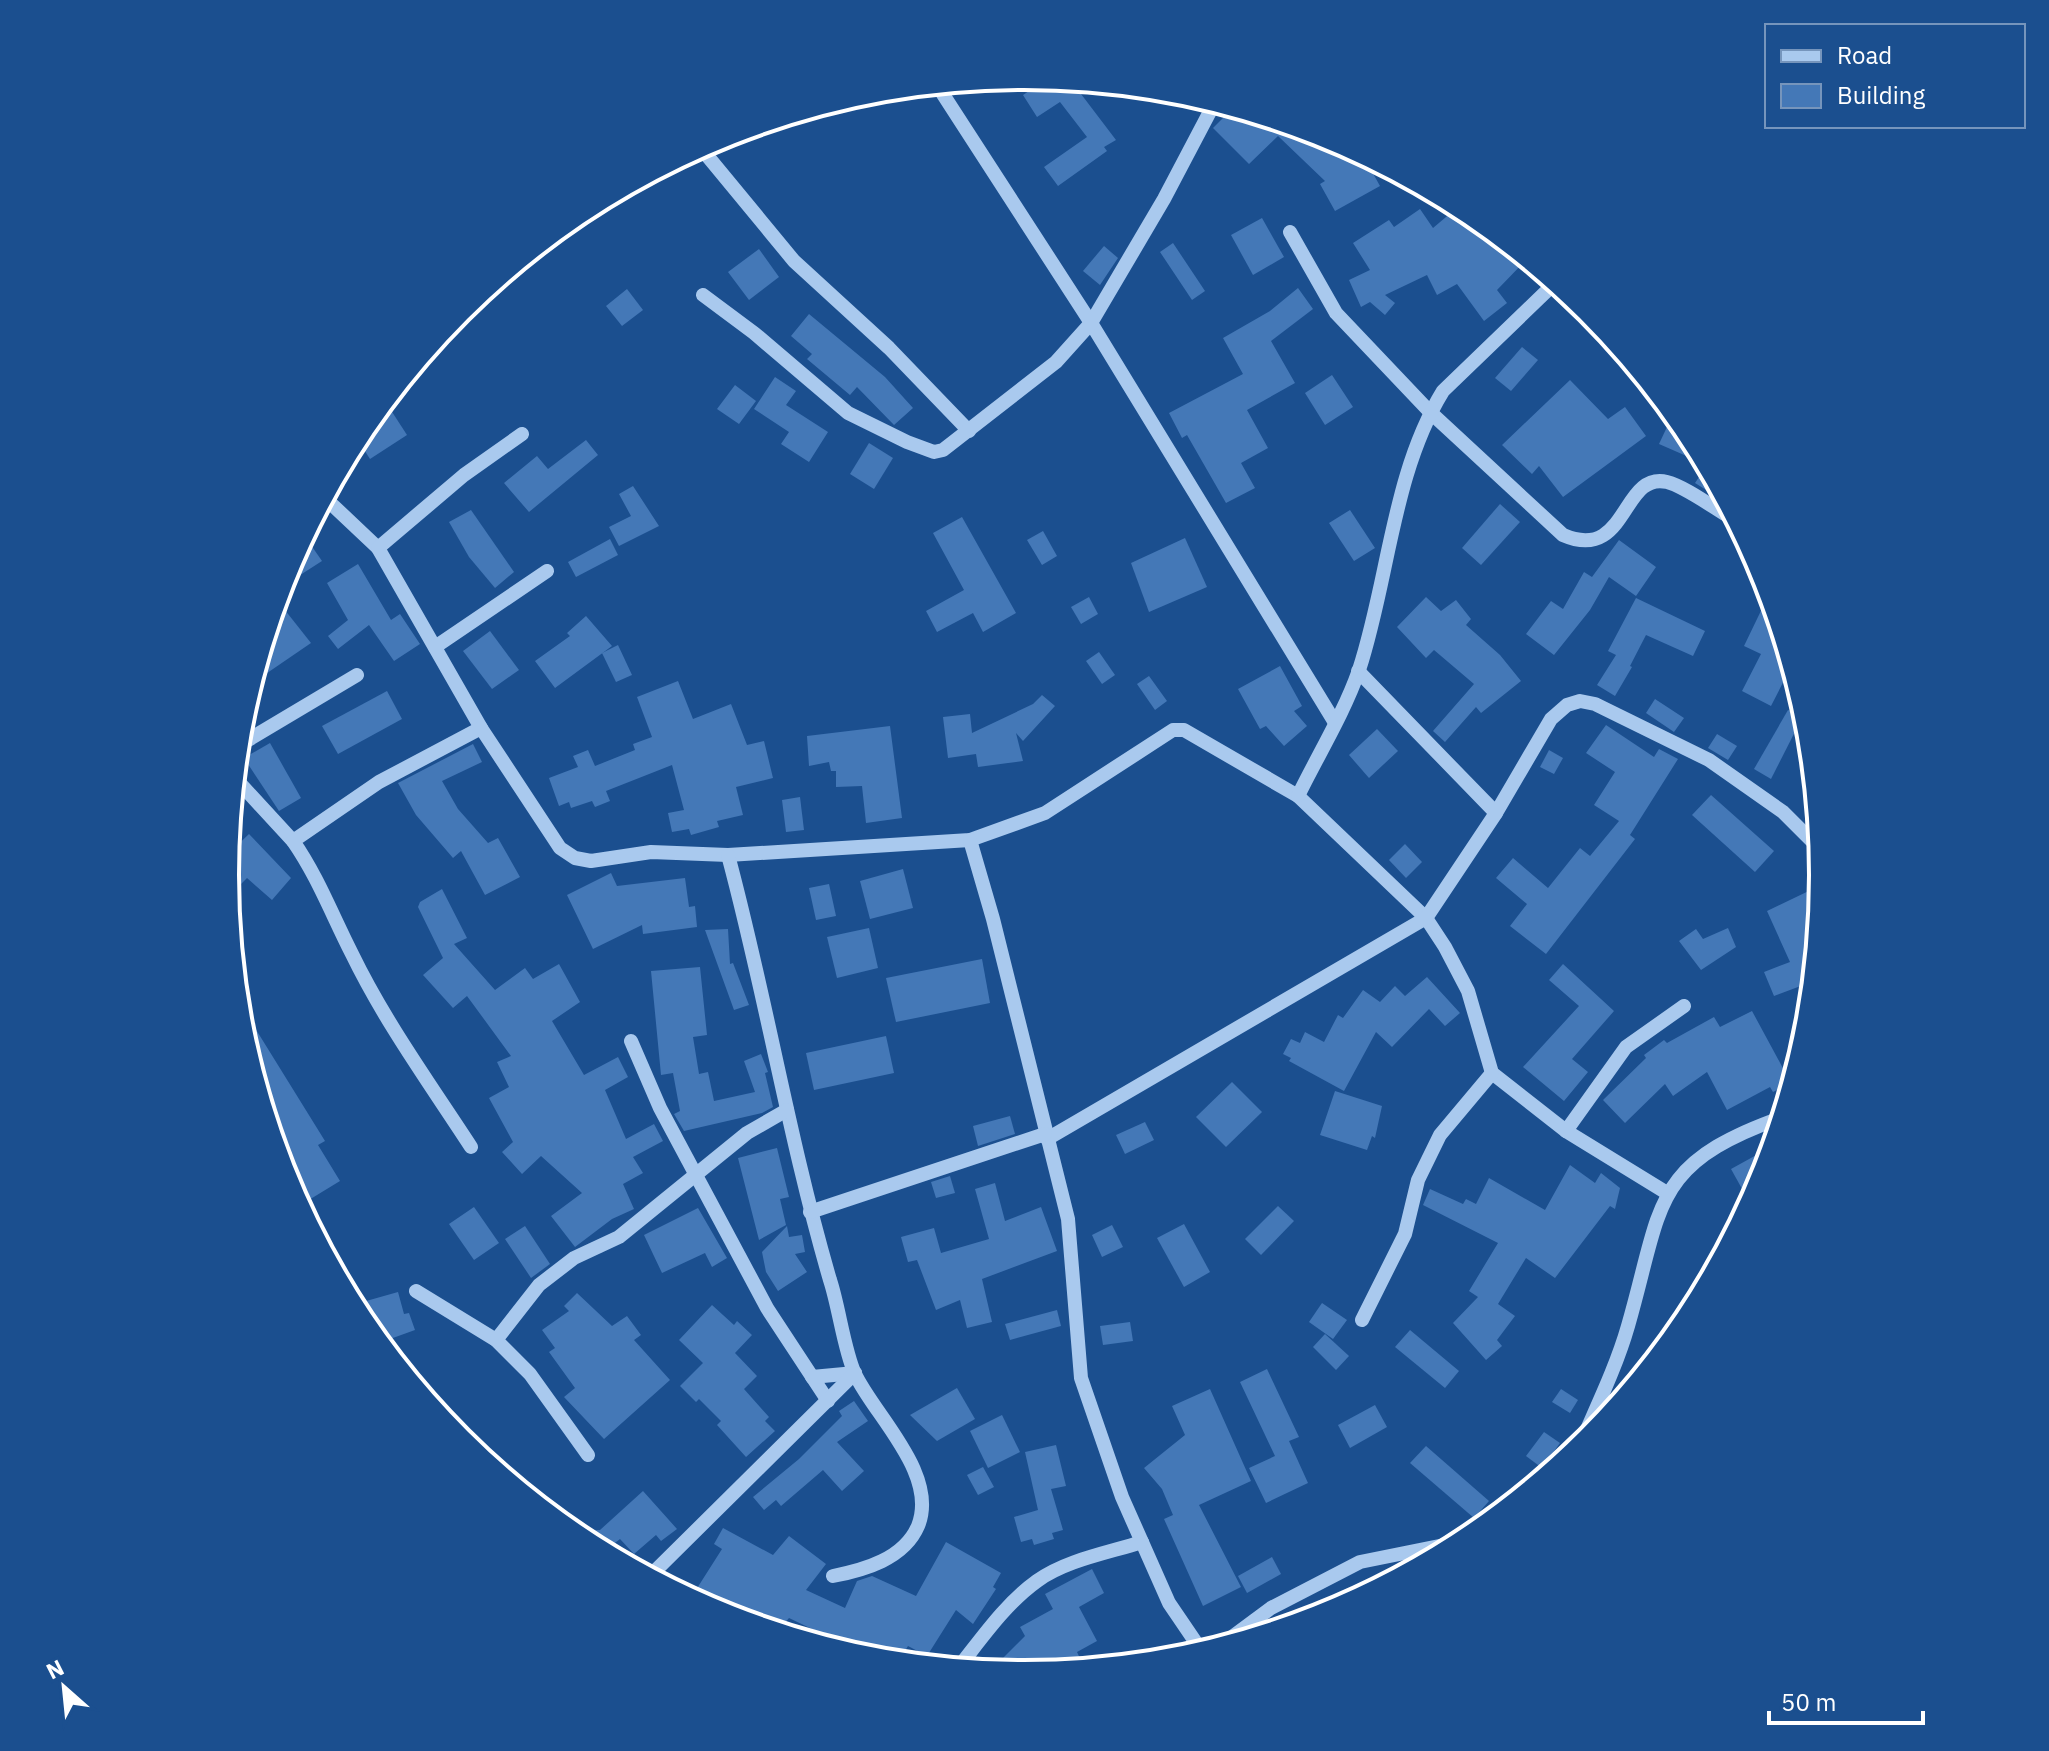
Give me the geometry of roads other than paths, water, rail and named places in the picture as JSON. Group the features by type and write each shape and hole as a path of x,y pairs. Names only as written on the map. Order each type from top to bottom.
{"street":[{"path":"943,95 1091,323 1334,721"},
{"path":"703,295 754,333 848,413 934,452 943,450 1056,362 1091,323 1164,199 1209,113"},
{"path":"708,157 794,261 889,348 969,431"},
{"path":"1290,232 1336,313 1430,412 1563,535 1582,543 1602,538 1638,491 1653,483 1667,482 1721,512"},
{"path":"1298,796 1358,671 1415,449 1430,412 1443,391 1548,290"},
{"path":"378,548 464,475 522,434"},
{"path":"332,505 378,548 481,728 560,848 575,858 591,861 651,852 728,855 970,840 1045,813 1173,730 1195,733 1298,796 1426,918 1468,991 1492,1073 1566,1131 1667,1193"},
{"path":"435,647 547,571"},
{"path":"1358,671 1496,813"},
{"path":"251,738 357,675"},
{"path":"810,1212 1046,1136 1426,918 1496,813 1551,719 1567,705 1580,701 1595,704 1709,760 1783,812 1809,838"},
{"path":"293,841 379,782 481,728"},
{"path":"244,788 293,841 318,877 367,982 471,1147"},
{"path":"970,840 993,919 1068,1219 1081,1378 1122,1497 1169,1603 1195,1642"},
{"path":"728,855 772,1028 810,1212 855,1373 906,1453 920,1494 919,1525 901,1548 867,1569 833,1576"},
{"path":"1566,1131 1626,1047 1684,1006"},
{"path":"631,1041 660,1108 697,1172 767,1308 828,1401"},
{"path":"1362,1320 1405,1234 1418,1180 1440,1135 1492,1073"},
{"path":"496,1340 539,1285 574,1258 619,1237 747,1133 787,1110"},
{"path":"1590,1420 1627,1328 1653,1222 1667,1193 1688,1166 1733,1134 1770,1121"},
{"path":"416,1291 496,1340 530,1374 588,1455"},
{"path":"812,1377 855,1373"},
{"path":"657,1569 855,1373"},
{"path":"966,1658 1011,1603 1039,1579 1081,1561 1142,1542"},
{"path":"1241,1630 1271,1608 1360,1562 1430,1548"}]}
